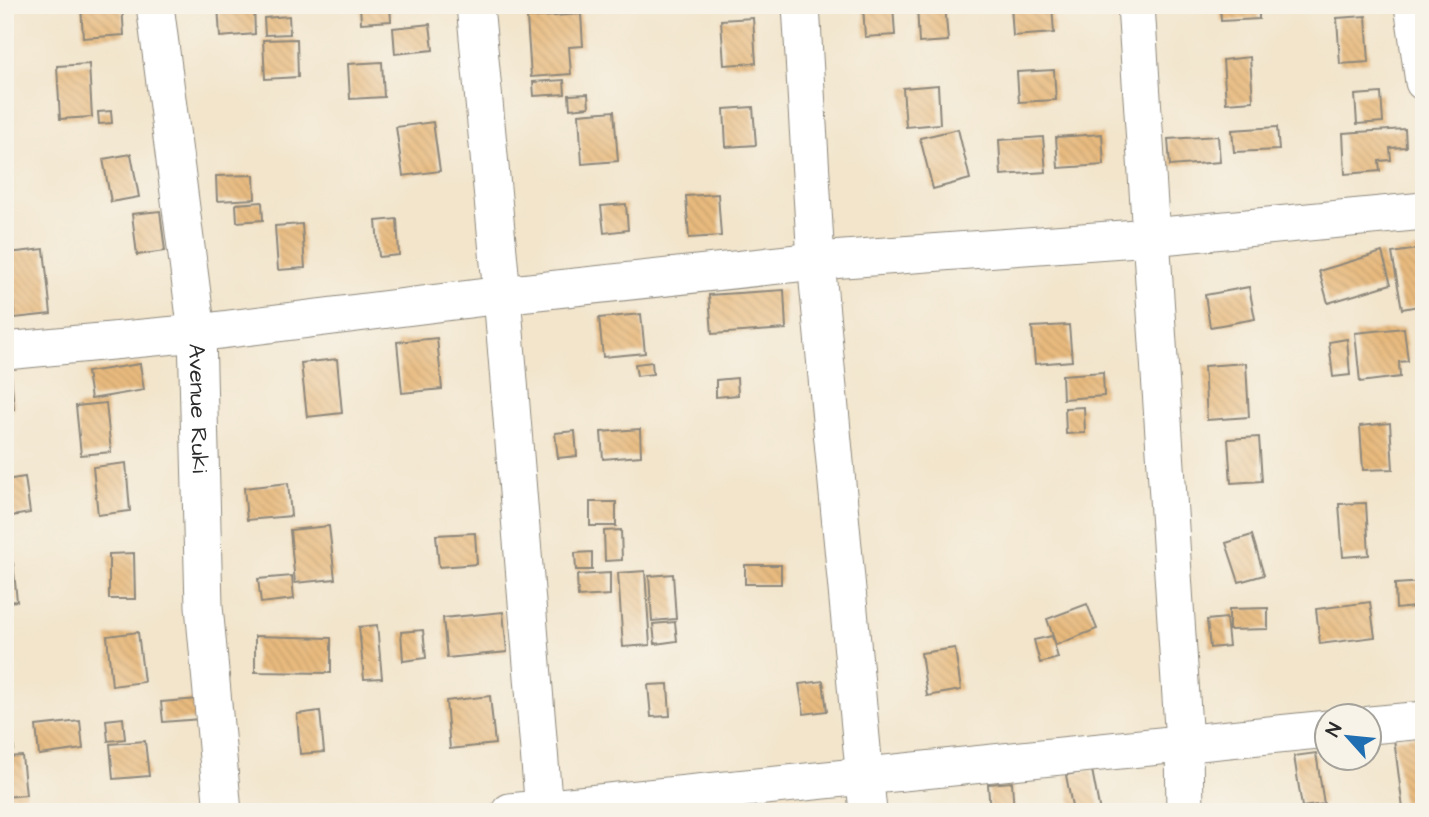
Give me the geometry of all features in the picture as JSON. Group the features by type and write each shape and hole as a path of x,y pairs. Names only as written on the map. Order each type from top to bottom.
{"street":[{"name":"Avenue Ruki","path":"155,5 197,333 204,606 223,812"},
{"path":"475,5 502,295 532,810 866,795 1184,743 1314,730"},
{"path":"801,5 816,261 866,795"},
{"path":"1136,5 1184,743 1185,812"},
{"path":"1413,5 1424,82"},
{"path":"5,351 197,333 502,295 816,261 1151,237 1424,211"},
{"path":"1384,724 1424,720"}],"building":[{"path":"81,5 122,5 124,35 83,38"},
{"path":"218,5 254,5 255,34 220,37"},
{"path":"360,5 390,5 391,21 361,23"},
{"path":"520,5 541,5 541,14 521,16"},
{"path":"863,5 893,5 895,35 865,37"},
{"path":"917,5 945,5 948,41 919,43"},
{"path":"1011,5 1052,5 1054,33 1013,36"},
{"path":"1220,5 1259,5 1259,19 1221,21"},
{"path":"581,14 583,46 569,47 571,74 531,77 527,18"},
{"path":"289,16 290,34 265,35 264,18"},
{"path":"1366,16 1369,62 1340,64 1337,18"},
{"path":"753,18 756,63 724,65 721,20"},
{"path":"430,24 433,50 395,54 393,28"},
{"path":"297,39 298,77 265,79 263,40"},
{"path":"1250,57 1253,101 1226,103 1223,60"},
{"path":"382,62 384,97 350,99 348,64"},
{"path":"89,64 92,117 60,119 57,66"},
{"path":"1054,70 1056,100 1019,102 1017,72"},
{"path":"564,80 565,94 534,96 533,82"},
{"path":"938,85 940,124 906,127 903,88"},
{"path":"1381,93 1383,122 1357,124 1355,95"},
{"path":"588,94 589,107 570,109 569,95"},
{"path":"753,107 756,145 726,147 724,109"},
{"path":"111,111 112,123 99,124 98,112"},
{"path":"614,111 618,161 582,164 579,114"},
{"path":"433,122 440,171 403,176 396,127"},
{"path":"1277,127 1279,150 1234,152 1232,130"},
{"path":"958,129 970,179 933,189 920,138"},
{"path":"1405,129 1406,147 1390,148 1391,160 1379,161 1380,171 1345,174 1343,133"},
{"path":"1102,134 1104,165 1058,168 1056,137"},
{"path":"1218,136 1220,162 1170,166 1168,139"},
{"path":"1043,137 1046,172 1001,175 999,140"},
{"path":"131,154 139,197 111,202 103,159"},
{"path":"7,173 11,212 5,212"},
{"path":"254,175 255,199 217,201 216,176"},
{"path":"718,194 721,236 689,238 686,196"},
{"path":"262,202 263,220 237,222 236,204"},
{"path":"626,204 628,230 604,233 601,206"},
{"path":"160,211 165,251 137,255 132,214"},
{"path":"397,219 399,255 379,257 376,221"},
{"path":"302,224 305,268 278,270 275,226"},
{"path":"1424,248 1424,305 1402,309 1392,253"},
{"path":"44,249 51,314 15,318 8,253"},
{"path":"1382,252 1391,284 1328,303 1319,271"},
{"path":"1249,287 1255,319 1210,327 1205,295"},
{"path":"784,290 786,329 712,334 709,295"},
{"path":"641,314 645,353 603,357 599,318"},
{"path":"1069,325 1072,361 1035,364 1032,327"},
{"path":"1404,328 1408,361 1399,362 1400,377 1360,382 1355,333"},
{"path":"437,338 442,389 402,393 397,342"},
{"path":"1347,339 1350,375 1333,377 1329,342"},
{"path":"337,359 342,413 307,417 301,363"},
{"path":"652,362 653,374 637,376 635,364"},
{"path":"1246,363 1249,417 1207,420 1204,366"},
{"path":"140,364 144,390 91,399 87,372"},
{"path":"1103,372 1104,396 1063,399 1062,375"},
{"path":"5,375 11,375 14,409 5,410"},
{"path":"737,378 738,395 716,397 716,380"},
{"path":"106,403 111,452 81,455 76,406"},
{"path":"1084,407 1085,433 1066,434 1065,408"},
{"path":"1390,423 1393,469 1363,470 1360,426"},
{"path":"640,429 641,456 603,459 601,432"},
{"path":"575,431 577,456 558,458 555,433"},
{"path":"1259,437 1262,481 1231,483 1228,439"},
{"path":"126,463 130,511 98,515 93,467"},
{"path":"25,477 30,513 6,517 5,480"},
{"path":"288,483 291,516 247,520 244,488"},
{"path":"590,502 616,502 616,526 590,526"},
{"path":"1366,503 1369,555 1343,557 1339,504"},
{"path":"329,526 335,579 295,583 290,530"},
{"path":"621,530 622,560 605,561 604,531"},
{"path":"475,533 477,564 439,567 436,535"},
{"path":"1252,535 1264,575 1239,582 1226,543"},
{"path":"592,552 592,570 576,570 575,553"},
{"path":"134,553 135,599 109,599 109,554"},
{"path":"5,563 13,563 17,601 5,602"},
{"path":"745,565 781,565 781,584 745,584"},
{"path":"645,571 650,645 623,647 618,573"},
{"path":"610,573 610,595 578,597 577,575"},
{"path":"673,574 676,619 652,621 649,576"},
{"path":"292,576 294,599 261,603 258,579"},
{"path":"1424,582 1424,606 1396,609 1395,584"},
{"path":"1370,602 1375,637 1320,644 1316,609"},
{"path":"1087,604 1097,629 1056,645 1047,619"},
{"path":"1268,608 1268,629 1229,630 1229,609"},
{"path":"503,612 507,652 447,658 443,618"},
{"path":"1226,618 1229,646 1210,648 1207,620"},
{"path":"675,622 677,641 655,644 653,624"},
{"path":"377,625 382,678 364,679 359,627"},
{"path":"423,630 426,658 403,661 401,632"},
{"path":"138,632 144,682 112,686 107,636"},
{"path":"255,636 331,638 331,673 255,672"},
{"path":"1052,636 1058,658 1040,663 1034,640"},
{"path":"955,648 961,690 927,696 921,653"},
{"path":"823,681 827,711 804,714 799,684"},
{"path":"668,684 670,716 651,717 648,685"},
{"path":"490,696 495,744 450,749 446,701"},
{"path":"199,699 200,719 163,722 161,702"},
{"path":"320,711 324,752 300,754 297,714"},
{"path":"123,718 125,739 108,741 106,720"},
{"path":"80,721 83,749 39,755 36,726"},
{"path":"5,726 11,726 14,750 5,751"},
{"path":"1419,735 1424,769 1424,806 1403,809 1394,739"},
{"path":"145,741 149,776 113,779 110,744"},
{"path":"1314,753 1314,772 1319,772 1324,804 1302,807 1294,756"},
{"path":"22,756 26,795 5,797 5,757"},
{"path":"1092,770 1100,812 1073,812 1066,775"},
{"path":"1012,782 1014,812 990,812 988,784"}]}
